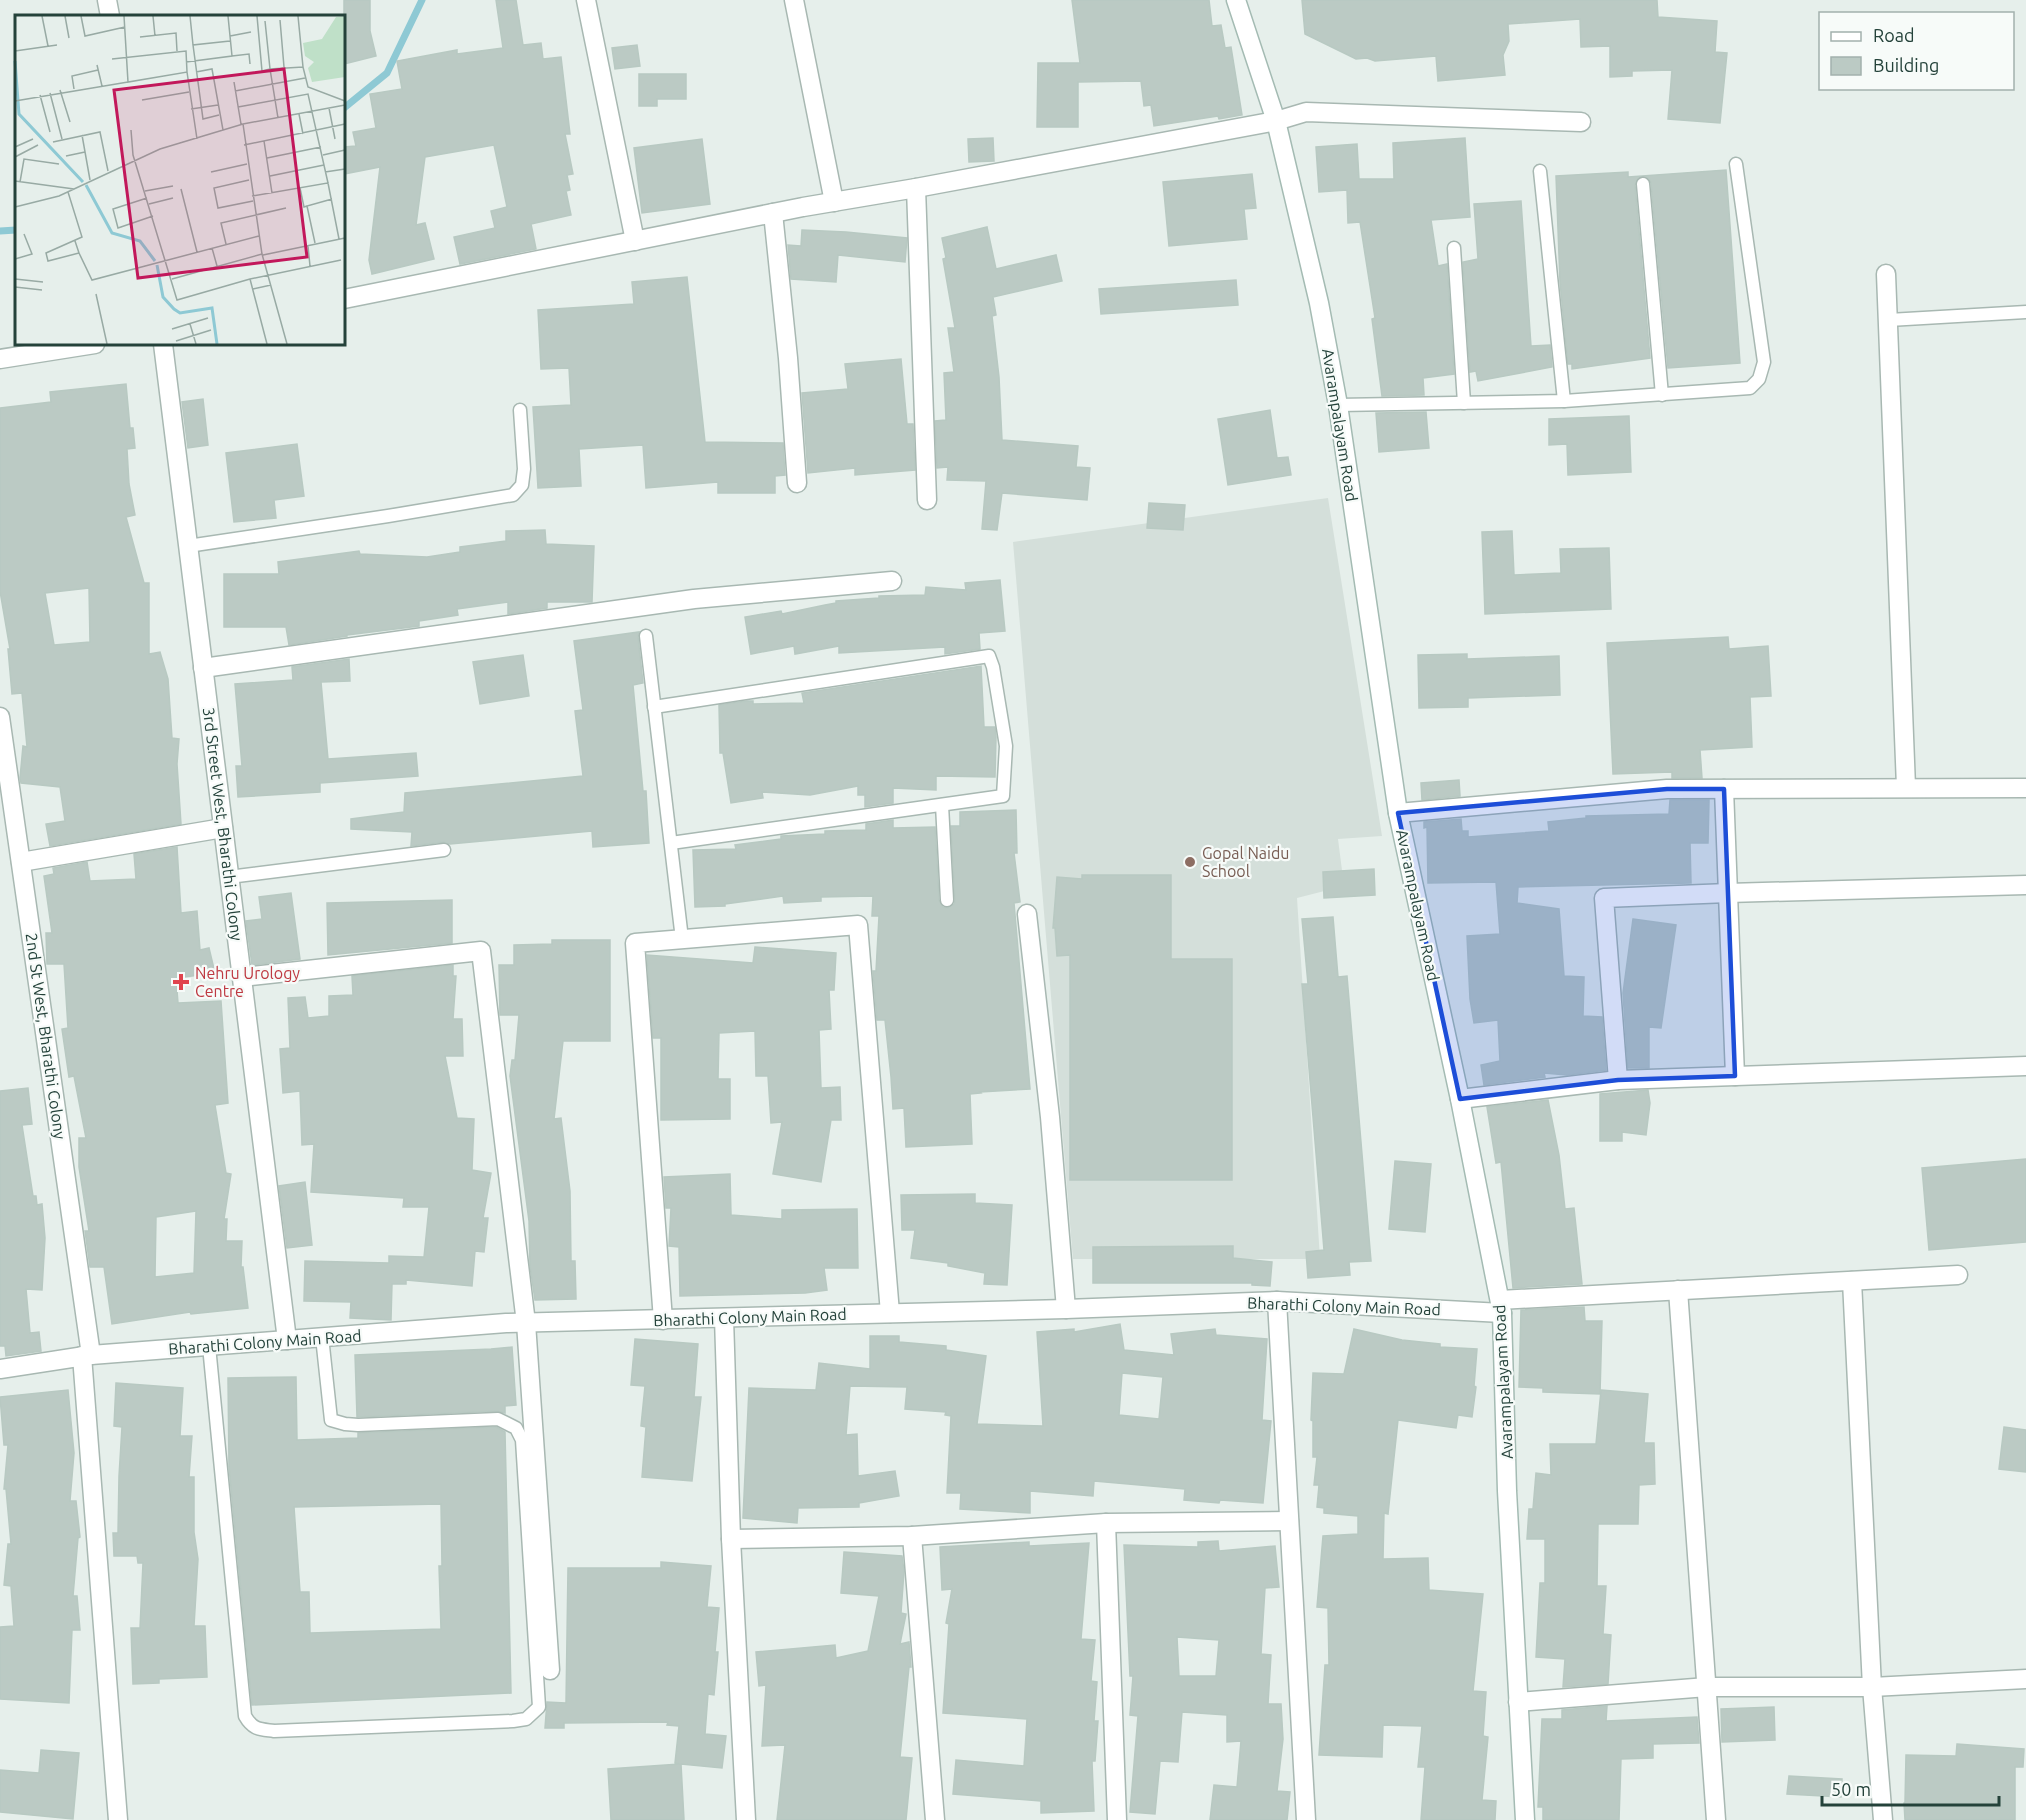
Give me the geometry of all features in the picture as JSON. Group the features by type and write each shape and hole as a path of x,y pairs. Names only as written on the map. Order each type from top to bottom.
{"street":[{"path":"107,0 110,15"},
{"path":"586,0 635,241"},
{"path":"794,0 834,202"},
{"name":"Avarampalayam Road","path":"1236,0 1276,121 1319,303 1338,405 1398,813 1460,1099 1501,1307 1507,1491 1526,1820"},
{"path":"345,299 773,213 1276,121 1306,111 1581,122"},
{"path":"916,188 927,500"},
{"path":"773,213 788,358 797,483"},
{"path":"1886,274 1906,787"},
{"path":"0,359 89,345"},
{"name":"3rd Street West, Bharathi Colony","path":"163,345 287,1340"},
{"path":"203,669 694,599 892,581"},
{"name":"2nd St West, Bharathi Colony","path":"0,717 87,1355 118,1820"},
{"path":"1398,813 1667,789 2026,788"},
{"path":"1724,789 1736,1076"},
{"path":"21,862 223,828"},
{"path":"1618,1080 1604,898 1728,892 2026,885"},
{"path":"1027,914 1050,1118 1066,1309"},
{"path":"663,1320 635,943 858,925 890,1313"},
{"path":"242,977 481,951 526,1323 550,1670"},
{"path":"1460,1099 1618,1080 2026,1066"},
{"name":"Bharathi Colony Main Road","path":"0,1369 87,1355 526,1323 1066,1309 1277,1301 1501,1307 1678,1290 1958,1275"},
{"path":"1852,1281 1872,1687 1883,1820"},
{"path":"1678,1290 1716,1820"},
{"path":"1277,1301 1306,1820"},
{"path":"724,1318 731,1539 746,1820"},
{"path":"731,1539 912,1536 1106,1523 1289,1521"},
{"path":"1106,1523 1117,1820"},
{"path":"912,1536 935,1820"},
{"path":"1518,1702 1707,1687 1872,1687 2026,1679"}],"lane":[{"path":"1338,405 1564,401 1750,388 1759,379 1764,362 1736,164"},
{"path":"1540,171 1564,401"},
{"path":"1643,184 1662,395"},
{"path":"1454,248 1464,403"},
{"path":"1889,320 2026,312"},
{"path":"188,546 513,495 522,485 525,469 520,410"},
{"path":"646,636 682,939"},
{"path":"654,707 989,656 993,667 1006,747 1003,796 671,843"},
{"path":"942,805 946,900"},
{"path":"229,877 444,850"},
{"path":"209,1346 245,1716 250,1725 274,1731 501,1722 526,1719 539,1707 522,1440 516,1428 498,1419 358,1425 331,1420 322,1337"}],"highlighted area":[{"path":"1667,789 1724,789 1735,1076 1618,1080 1460,1099 1398,813"}],"shaded area":[{"name":"Gopal Naidu School","path":"1328,498 1382,836 1338,839 1344,886 1297,898 1320,1259 1073,1259 1013,542"}],"building":[{"path":"344,0 370,0 370,31 376,56 345,64"},
{"path":"496,0 516,0 523,45 541,43 543,59 561,57 570,134 565,134 573,174 567,175 570,190 566,191 571,215 531,224 536,249 460,264 454,237 495,228 491,211 507,207 494,145 425,157 416,225 425,223 434,259 372,274 369,260 380,167 345,174 345,147 356,146 353,132 376,128 370,94 402,89 397,61 457,50 457,54 503,48"},
{"path":"1072,0 1209,0 1212,26 1221,25 1225,48 1231,47 1242,115 1219,119 1218,116 1154,126 1151,105 1144,106 1141,81 1078,82 1078,127 1037,127 1038,63 1080,63"},
{"path":"1302,0 1657,0 1658,17 1717,21 1715,52 1727,53 1720,123 1668,119 1672,70 1632,71 1632,76 1610,77 1610,46 1581,47 1580,19 1508,24 1509,41 1503,55 1505,75 1438,81 1436,56 1375,61 1367,58 1356,59 1305,34"},
{"path":"637,45 640,66 615,69 612,48"},
{"path":"639,74 686,74 686,99 657,99 657,106 639,106"},
{"path":"993,138 994,161 969,162 968,139"},
{"path":"1465,138 1470,217 1431,220 1438,266 1447,264 1454,374 1423,378 1424,395 1382,396 1372,319 1375,318 1360,222 1348,223 1347,190 1319,192 1316,147 1357,144 1359,179 1394,179 1393,143"},
{"path":"702,139 710,204 642,213 634,148"},
{"path":"1726,170 1740,363 1668,368 1651,183 1643,176 1638,178 1635,185 1650,358 1572,369 1572,364 1568,364 1560,282 1556,176 1628,172 1628,177"},
{"path":"1252,174 1256,208 1244,209 1247,239 1169,246 1163,182"},
{"path":"1521,201 1531,346 1550,345 1552,367 1478,381 1476,371 1470,372 1463,262 1478,259 1474,204"},
{"path":"987,227 996,269 1056,255 1062,281 993,297 996,315 992,316 999,377 1002,440 1078,446 1076,467 1090,468 1087,500 1002,493 997,530 982,529 986,481 947,480 948,467 937,468 935,421 946,420 944,373 954,372 948,328 955,328 943,259 946,258 942,238"},
{"path":"802,230 907,238 905,262 838,255 836,282 791,279 788,245 801,246"},
{"path":"687,277 705,442 783,443 785,475 775,476 775,493 718,493 718,482 646,488 643,445 579,449 581,486 538,488 533,407 571,405 569,368 541,369 538,310 634,304 632,282"},
{"path":"1236,280 1238,305 1101,314 1099,289"},
{"path":"901,359 907,424 913,424 915,470 855,475 855,468 808,473 802,393 848,389 845,364"},
{"path":"126,384 130,428 133,428 135,448 127,449 129,484 135,515 126,517 144,583 149,583 149,654 160,652 168,679 172,738 179,739 177,764 181,824 50,846 46,824 65,821 60,787 21,783 20,778 23,746 27,747 22,693 12,694 8,649 10,649 0,591 0,408 51,402 50,392","holes":["89,588 90,642 54,645 45,593"]},
{"path":"203,399 208,445 188,448 182,402"},
{"path":"1270,410 1277,458 1288,457 1291,475 1228,485 1218,419"},
{"path":"1426,412 1429,448 1379,452 1376,413"},
{"path":"1629,416 1631,472 1568,475 1567,444 1549,445 1549,419"},
{"path":"297,444 304,496 274,500 276,518 234,522 226,453"},
{"path":"1149,503 1185,505 1183,530 1147,528"},
{"path":"545,530 546,544 594,546 592,602 547,602 547,608 508,614 508,602 457,609 458,615 419,621 419,626 289,645 286,627 224,627 224,574 279,574 278,562 359,551 360,554 427,557 460,552 460,547 506,541 506,531"},
{"path":"1512,531 1514,575 1561,573 1560,549 1609,548 1611,609 1485,614 1482,532"},
{"path":"1000,580 1005,631 979,633 980,649 945,654 945,647 839,653 839,646 795,654 794,646 751,654 745,617 781,611 782,614 836,603 836,601 879,598 879,596 925,595 926,587 966,590 965,583"},
{"path":"639,632 643,683 633,685 643,791 646,791 649,843 593,847 592,831 411,846 412,832 351,829 351,819 404,812 405,793 583,776 575,711 583,710 574,641"},
{"path":"1728,637 1729,649 1768,646 1771,696 1750,697 1752,747 1700,750 1702,778 1672,778 1672,772 1613,774 1607,643"},
{"path":"1467,654 1467,659 1559,656 1560,695 1468,698 1468,707 1419,708 1418,655"},
{"path":"523,655 529,696 480,704 473,662"},
{"path":"349,659 350,681 321,682 328,759 416,753 418,776 320,783 320,792 238,797 236,766 242,766 235,684 293,680 292,667"},
{"path":"981,666 984,727 995,727 995,777 936,776 936,790 893,788 893,803 865,807 865,795 858,795 858,786 810,795 762,792 763,798 731,803 723,753 720,753 719,705 747,701 753,701 753,704 804,703 802,693"},
{"path":"1459,780 1460,796 1422,800 1421,783"},
{"path":"1670,800 1709,800 1708,843 1690,843 1691,883 1518,887 1517,903 1559,909 1564,976 1584,977 1583,1016 1602,1017 1606,1070 1567,1075 1544,1073 1545,1077 1484,1085 1481,1065 1500,1061 1498,1020 1474,1023 1470,999 1467,936 1500,934 1496,882 1428,883 1427,827 1424,828 1424,822 1461,819 1462,831 1468,831 1468,837 1549,831 1548,822 1586,818 1586,816 1669,814"},
{"path":"1016,810 1017,853 1014,853 1020,902 1014,903 1030,1089 970,1094 972,1144 906,1147 904,1108 893,1109 885,1020 877,1020 873,971 876,971 879,916 872,916 873,896 821,897 821,901 784,903 783,896 725,904 725,906 695,907 693,850 736,849 735,845 781,839 781,836 825,834 825,831 866,830 866,824 893,820 893,828 935,827 939,900 943,907 948,908 954,904 955,900 951,826 960,826 960,812"},
{"path":"177,847 181,913 197,911 200,950 209,948 215,973 176,978 178,1003 221,1001 228,1103 215,1105 226,1173 231,1174 224,1219 227,1219 226,1241 242,1241 241,1267 243,1267 248,1308 191,1314 190,1312 112,1324 104,1267 90,1267 85,1231 89,1231 79,1167 79,1138 86,1138 74,1076 69,1077 62,1029 68,1028 64,964 47,964 46,933 52,933 44,876 54,874 53,868 87,862 90,881 136,879 134,854","holes":["196,1211 194,1273 155,1277 156,1217"]},
{"path":"1374,869 1375,895 1324,898 1323,872"},
{"path":"1082,875 1171,875 1171,959 1232,959 1232,1180 1070,1180 1070,955 1057,956 1055,928 1053,928 1057,877 1082,879"},
{"path":"291,893 300,959 252,965 246,921 262,919 259,897"},
{"path":"452,900 452,943 328,955 327,903"},
{"path":"1333,917 1338,977 1347,976 1371,1261 1349,1262 1350,1275 1308,1278 1306,1252 1324,1250 1302,984 1308,984 1302,919"},
{"path":"1633,919 1676,925 1661,1028 1649,1027 1649,1068 1628,1068 1623,993"},
{"path":"552,940 610,940 610,1041 563,1041 554,1119 561,1118 570,1191 571,1261 575,1261 576,1299 535,1300 530,1266 529,1221 510,1076 512,1060 515,1060 519,1015 500,1015 499,965 514,965 514,945 552,944"},
{"path":"755,947 836,953 834,990 829,990 831,1029 819,1030 821,1088 840,1087 841,1120 831,1120 821,1182 773,1174 782,1122 771,1123 768,1076 756,1076 755,1031 719,1033 718,1079 730,1079 730,1119 661,1120 661,1038 653,1038 647,955 753,963"},
{"path":"453,965 453,976 456,976 453,1019 462,1019 463,1056 445,1056 457,1118 474,1119 472,1170 491,1173 483,1218 488,1218 484,1252 475,1251 472,1286 406,1280 406,1284 392,1284 391,1320 350,1318 351,1302 304,1301 305,1261 389,1263 389,1256 424,1257 429,1207 403,1207 404,1198 311,1192 314,1144 302,1145 300,1091 283,1093 280,1049 290,1048 288,998 305,997 308,1018 329,1016 329,996 353,995 352,976"},
{"path":"28,1088 32,1124 22,1125 33,1196 36,1196 37,1205 42,1204 45,1238 42,1290 26,1289 30,1333 39,1332 41,1351 6,1356 5,1346 0,1346 0,1091"},
{"path":"1648,1090 1650,1103 1646,1135 1622,1132 1622,1141 1600,1141 1600,1094"},
{"path":"1548,1100 1559,1155 1565,1209 1574,1208 1582,1284 1513,1288 1501,1162 1496,1163 1487,1107"},
{"path":"2026,1159 2026,1242 1929,1250 1922,1168"},
{"path":"1395,1161 1431,1164 1425,1232 1389,1229"},
{"path":"730,1174 731,1215 782,1219 782,1210 857,1209 858,1268 824,1268 827,1290 805,1293 680,1296 679,1247 669,1246 671,1208 666,1208 664,1177"},
{"path":"305,1182 312,1245 287,1248 279,1186"},
{"path":"975,1194 975,1203 1012,1205 1007,1285 984,1284 985,1273 948,1266 948,1263 911,1258 915,1230 902,1230 901,1195"},
{"path":"1233,1246 1233,1258 1272,1262 1270,1286 1252,1285 1252,1283 1093,1283 1093,1247"},
{"path":"1584,1307 1585,1321 1602,1321 1600,1394 1543,1392 1543,1388 1519,1387 1521,1310"},
{"path":"1120,1324 1124,1350 1174,1355 1171,1334 1215,1329 1216,1335 1267,1339 1262,1420 1271,1421 1263,1503 1184,1500 1185,1489 1094,1481 1093,1496 1030,1491 1030,1513 960,1509 961,1493 947,1493 951,1416 945,1415 946,1412 905,1409 907,1387 850,1386 846,1435 857,1434 858,1476 895,1471 899,1496 859,1503 859,1507 798,1508 797,1523 743,1518 749,1388 816,1390 819,1363 870,1369 870,1336 899,1336 899,1342 946,1346 946,1350 986,1356 977,1424 1043,1426 1037,1332 1074,1329 1074,1332","holes":["1122,1373 1163,1377 1159,1419 1119,1415"]},
{"path":"1354,1329 1402,1340 1440,1344 1440,1347 1477,1349 1472,1417 1458,1415 1456,1428 1398,1420 1388,1514 1384,1513 1383,1559 1428,1558 1429,1590 1483,1594 1473,1691 1486,1692 1483,1736 1488,1737 1482,1800 1496,1801 1495,1820 1421,1820 1425,1767 1418,1767 1422,1726 1383,1725 1382,1757 1319,1755 1325,1665 1329,1665 1328,1608 1317,1607 1323,1536 1358,1534 1358,1516 1324,1513 1324,1508 1317,1507 1319,1485 1314,1485 1317,1457 1313,1457 1313,1421 1311,1420 1313,1373 1344,1374"},
{"path":"635,1339 698,1344 694,1397 701,1397 692,1481 642,1477 646,1427 641,1426 645,1386 631,1385"},
{"path":"512,1347 516,1405 505,1406 505,1413 498,1411 357,1417 355,1355"},
{"path":"296,1377 297,1440 358,1438 358,1433 496,1427 505,1432 511,1693 252,1705 229,1467 228,1378","holes":["441,1504 442,1566 439,1566 441,1629 310,1633 309,1592 300,1592 294,1507"]},
{"path":"116,1383 183,1388 180,1436 192,1436 189,1477 194,1477 194,1532 198,1559 194,1626 205,1626 207,1677 159,1679 159,1683 133,1684 131,1628 140,1628 143,1563 138,1563 137,1556 114,1556 113,1533 118,1533 122,1427 114,1426"},
{"path":"68,1390 74,1453 70,1501 76,1501 80,1537 78,1538 73,1596 77,1596 80,1630 72,1630 69,1703 0,1699 0,1627 14,1626 11,1586 4,1585 8,1544 11,1544 6,1489 4,1489 8,1445 4,1445 0,1397"},
{"path":"1601,1390 1648,1394 1644,1443 1654,1443 1655,1484 1639,1485 1638,1524 1598,1524 1597,1586 1606,1586 1603,1634 1611,1635 1608,1684 1563,1687 1565,1659 1536,1657 1540,1583 1545,1583 1545,1539 1527,1539 1529,1509 1533,1509 1536,1473 1551,1475 1550,1444 1596,1444"},
{"path":"2004,1427 2026,1430 2026,1472 1999,1469"},
{"path":"1218,1541 1219,1551 1275,1546 1279,1587 1265,1588 1261,1654 1271,1655 1268,1704 1281,1704 1283,1739 1277,1791 1290,1792 1287,1820 1210,1820 1214,1785 1237,1787 1241,1741 1227,1742 1227,1715 1182,1712 1178,1762 1160,1761 1155,1814 1130,1812 1138,1716 1130,1715 1133,1676 1130,1676 1124,1545 1198,1547 1198,1542","holes":["1177,1637 1219,1640 1216,1676 1179,1676"]},
{"path":"1029,1542 1029,1546 1089,1543 1081,1639 1095,1640 1091,1681 1097,1682 1094,1721 1098,1721 1095,1761 1092,1761 1094,1811 1041,1813 1041,1801 953,1794 956,1760 1024,1766 1027,1719 943,1713 949,1624 946,1623 952,1589 942,1590 940,1547"},
{"path":"844,1552 902,1556 904,1571 901,1613 906,1614 900,1644 909,1642 911,1667 909,1667 900,1757 912,1758 906,1820 777,1820 785,1745 762,1746 766,1685 759,1686 756,1652 835,1645 836,1658 868,1651 879,1596 841,1593"},
{"path":"661,1562 711,1566 707,1607 719,1608 715,1652 718,1652 714,1695 708,1694 705,1734 726,1736 722,1768 681,1764 684,1820 611,1820 608,1769 680,1764 675,1763 679,1726 667,1725 668,1722 564,1723 564,1728 545,1728 547,1702 566,1703 568,1568 661,1568"},
{"path":"1607,1706 1606,1721 1697,1717 1699,1743 1653,1744 1653,1758 1621,1759 1619,1820 1543,1820 1543,1807 1538,1807 1542,1719 1562,1719 1562,1710"},
{"path":"1774,1707 1775,1740 1722,1742 1721,1709"},
{"path":"1957,1744 2024,1749 2023,1767 2015,1767 2015,1820 1905,1820 1906,1755 1956,1756"},
{"path":"41,1750 79,1753 73,1819 0,1812 0,1770 39,1773"},
{"path":"1789,1776 1842,1779 1841,1797 1787,1794"}],"waterway":[{"path":"345,107 387,73 422,0"},
{"path":"0,231 15,230"}],"place":[{"name":"Gopal Naidu School","path":"1190,862"},
{"name":"Nehru Urology Centre","path":"181,982"}]}
